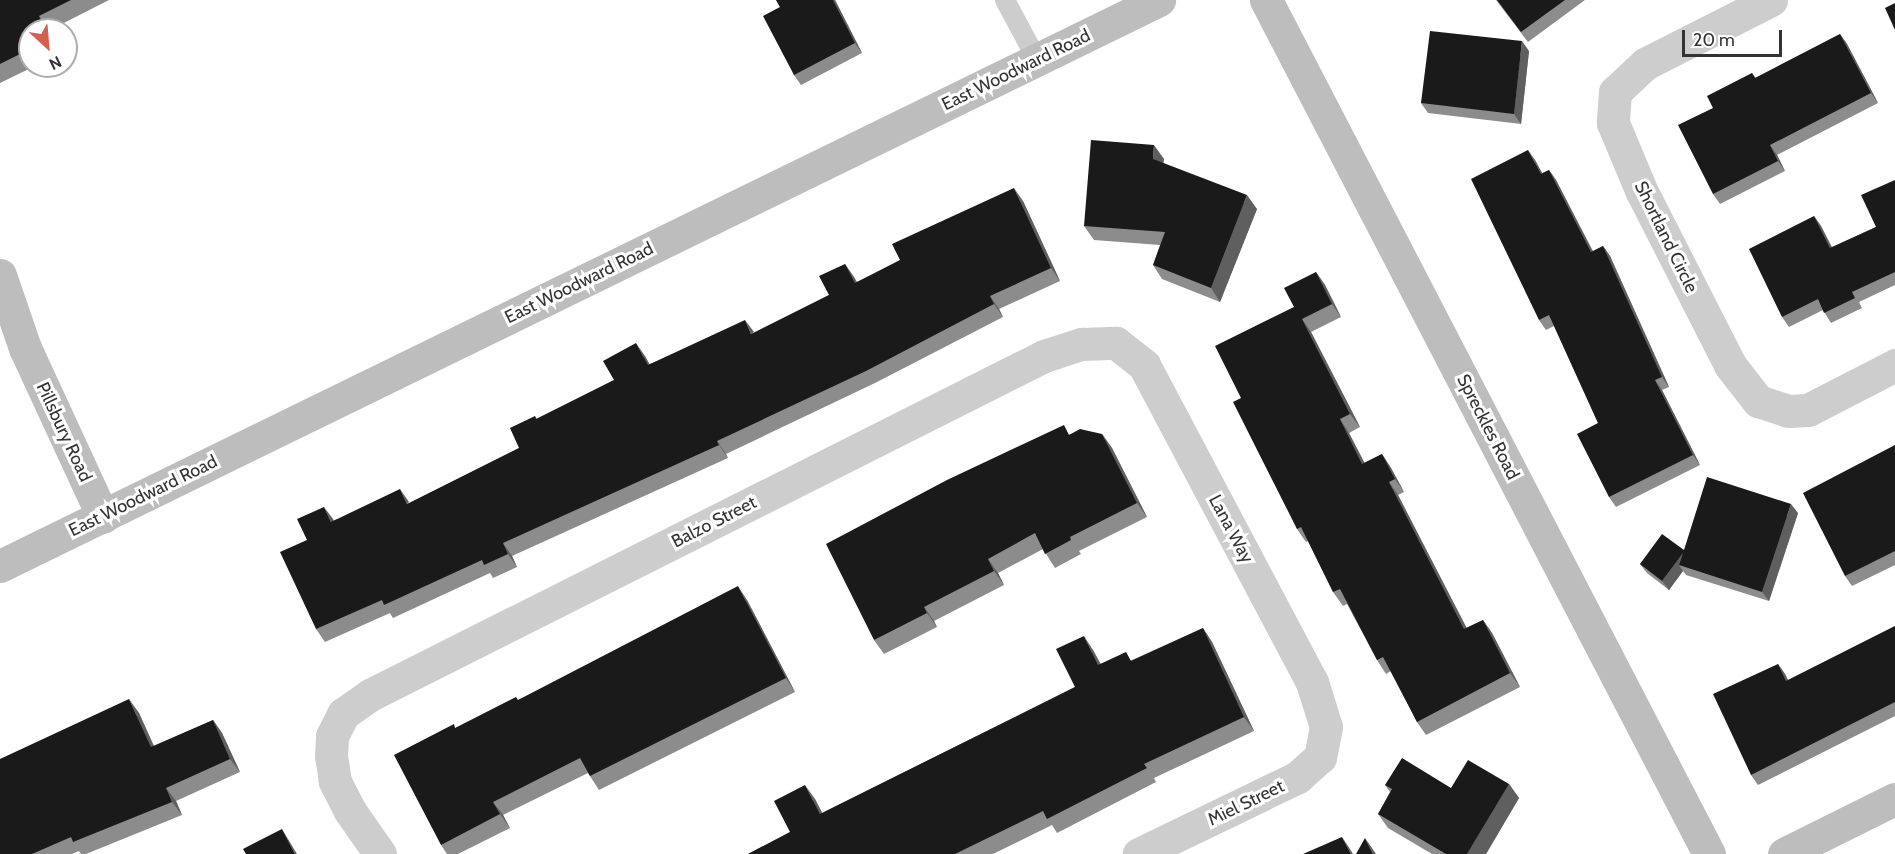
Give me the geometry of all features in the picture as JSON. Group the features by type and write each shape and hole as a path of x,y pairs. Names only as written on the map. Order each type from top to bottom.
{"street":[{"name":"East Woodward Road","path":"0,566 1159,0"},
{"name":"Spreckles Road","path":"1266,0 1709,854"},
{"name":"Shortland Circle","path":"1771,0 1645,64 1615,92 1613,123 1641,190 1730,365 1758,400 1788,411 1808,410 1895,365"},
{"name":"Pillsbury Road","path":"0,275 25,348 103,517"},
{"name":"Pillsbury Road","path":"0,306 25,348"},
{"name":"Lana Way","path":"1116,343 1144,365 1312,682 1326,727"},
{"name":"Balzo Street","path":"380,854 350,811 335,781 332,736 343,714 370,694 1033,361 1082,344 1116,343"},
{"name":"Miel Street","path":"1139,854 1298,777 1320,757 1326,727"},
{"path":"1784,854 1895,799"}],"lane":[{"path":"1005,0 1037,60"}],"building":[{"path":"0,0 71,0 39,16 40,18 18,18 18,55 0,64"},
{"path":"776,0 833,0 855,43 794,75 763,16 780,7"},
{"path":"1497,0 1565,0 1521,32"},
{"path":"1895,3 1895,30 1885,8"},
{"path":"1430,31 1522,41 1514,114 1421,103"},
{"path":"1840,34 1871,93 1770,145 1778,161 1713,194 1678,125 1713,108 1707,96 1752,73 1755,78"},
{"path":"1091,140 1154,145 1153,159 1247,195 1211,288 1153,265 1165,232 1084,226"},
{"path":"1528,150 1541,174 1549,170 1591,252 1603,246 1662,377 1655,380 1693,455 1609,497 1577,434 1598,423 1549,315 1539,320 1471,179"},
{"path":"1895,180 1895,272 1852,292 1855,298 1824,313 1818,299 1782,317 1749,249 1814,216 1830,248 1876,227 1861,195"},
{"path":"1014,188 1051,268 990,296 994,304 866,371 717,441 719,445 503,543 508,554 484,565 482,560 384,605 382,600 316,629 280,552 307,540 297,519 324,507 331,522 400,489 407,504 519,448 510,428 535,416 536,419 614,380 603,361 636,343 648,365 745,320 751,334 829,295 819,276 845,264 855,283 900,260 892,244"},
{"path":"1316,272 1332,304 1302,319 1350,414 1340,419 1362,464 1382,454 1395,479 1389,482 1464,629 1483,620 1510,673 1417,722 1383,657 1377,660 1340,589 1333,592 1301,527 1297,529 1233,402 1241,398 1215,346 1294,307 1284,288"},
{"path":"1064,425 1069,435 1080,429 1102,434 1137,503 1070,537 1071,540 1045,554 1035,533 988,559 994,571 924,607 927,613 874,640 826,544 947,480"},
{"path":"1895,445 1895,551 1845,576 1803,493"},
{"path":"1707,477 1791,504 1762,592 1679,565 1683,553 1662,581 1640,564 1662,534 1684,550"},
{"path":"738,586 786,678 590,776 580,758 493,802 500,814 441,845 394,755 454,724 455,728 516,697 518,700"},
{"path":"1895,626 1895,702 1751,775 1713,694 1778,664 1786,681"},
{"path":"1203,628 1244,717 1144,764 1147,768 1047,819 1043,811 955,854 748,854 790,832 774,801 805,785 820,814 1075,687 1056,649 1084,636 1098,665 1126,652 1131,661"},
{"path":"129,699 151,747 213,720 230,759 166,788 172,802 73,842 71,837 32,854 0,854 0,759"},
{"path":"1402,758 1451,788 1468,760 1509,784 1467,854 1446,854 1378,814 1392,789 1385,785"},
{"path":"282,829 295,854 246,854 243,849"},
{"path":"1342,837 1351,854 1303,854"},
{"path":"1365,838 1373,854 1356,854"}]}
